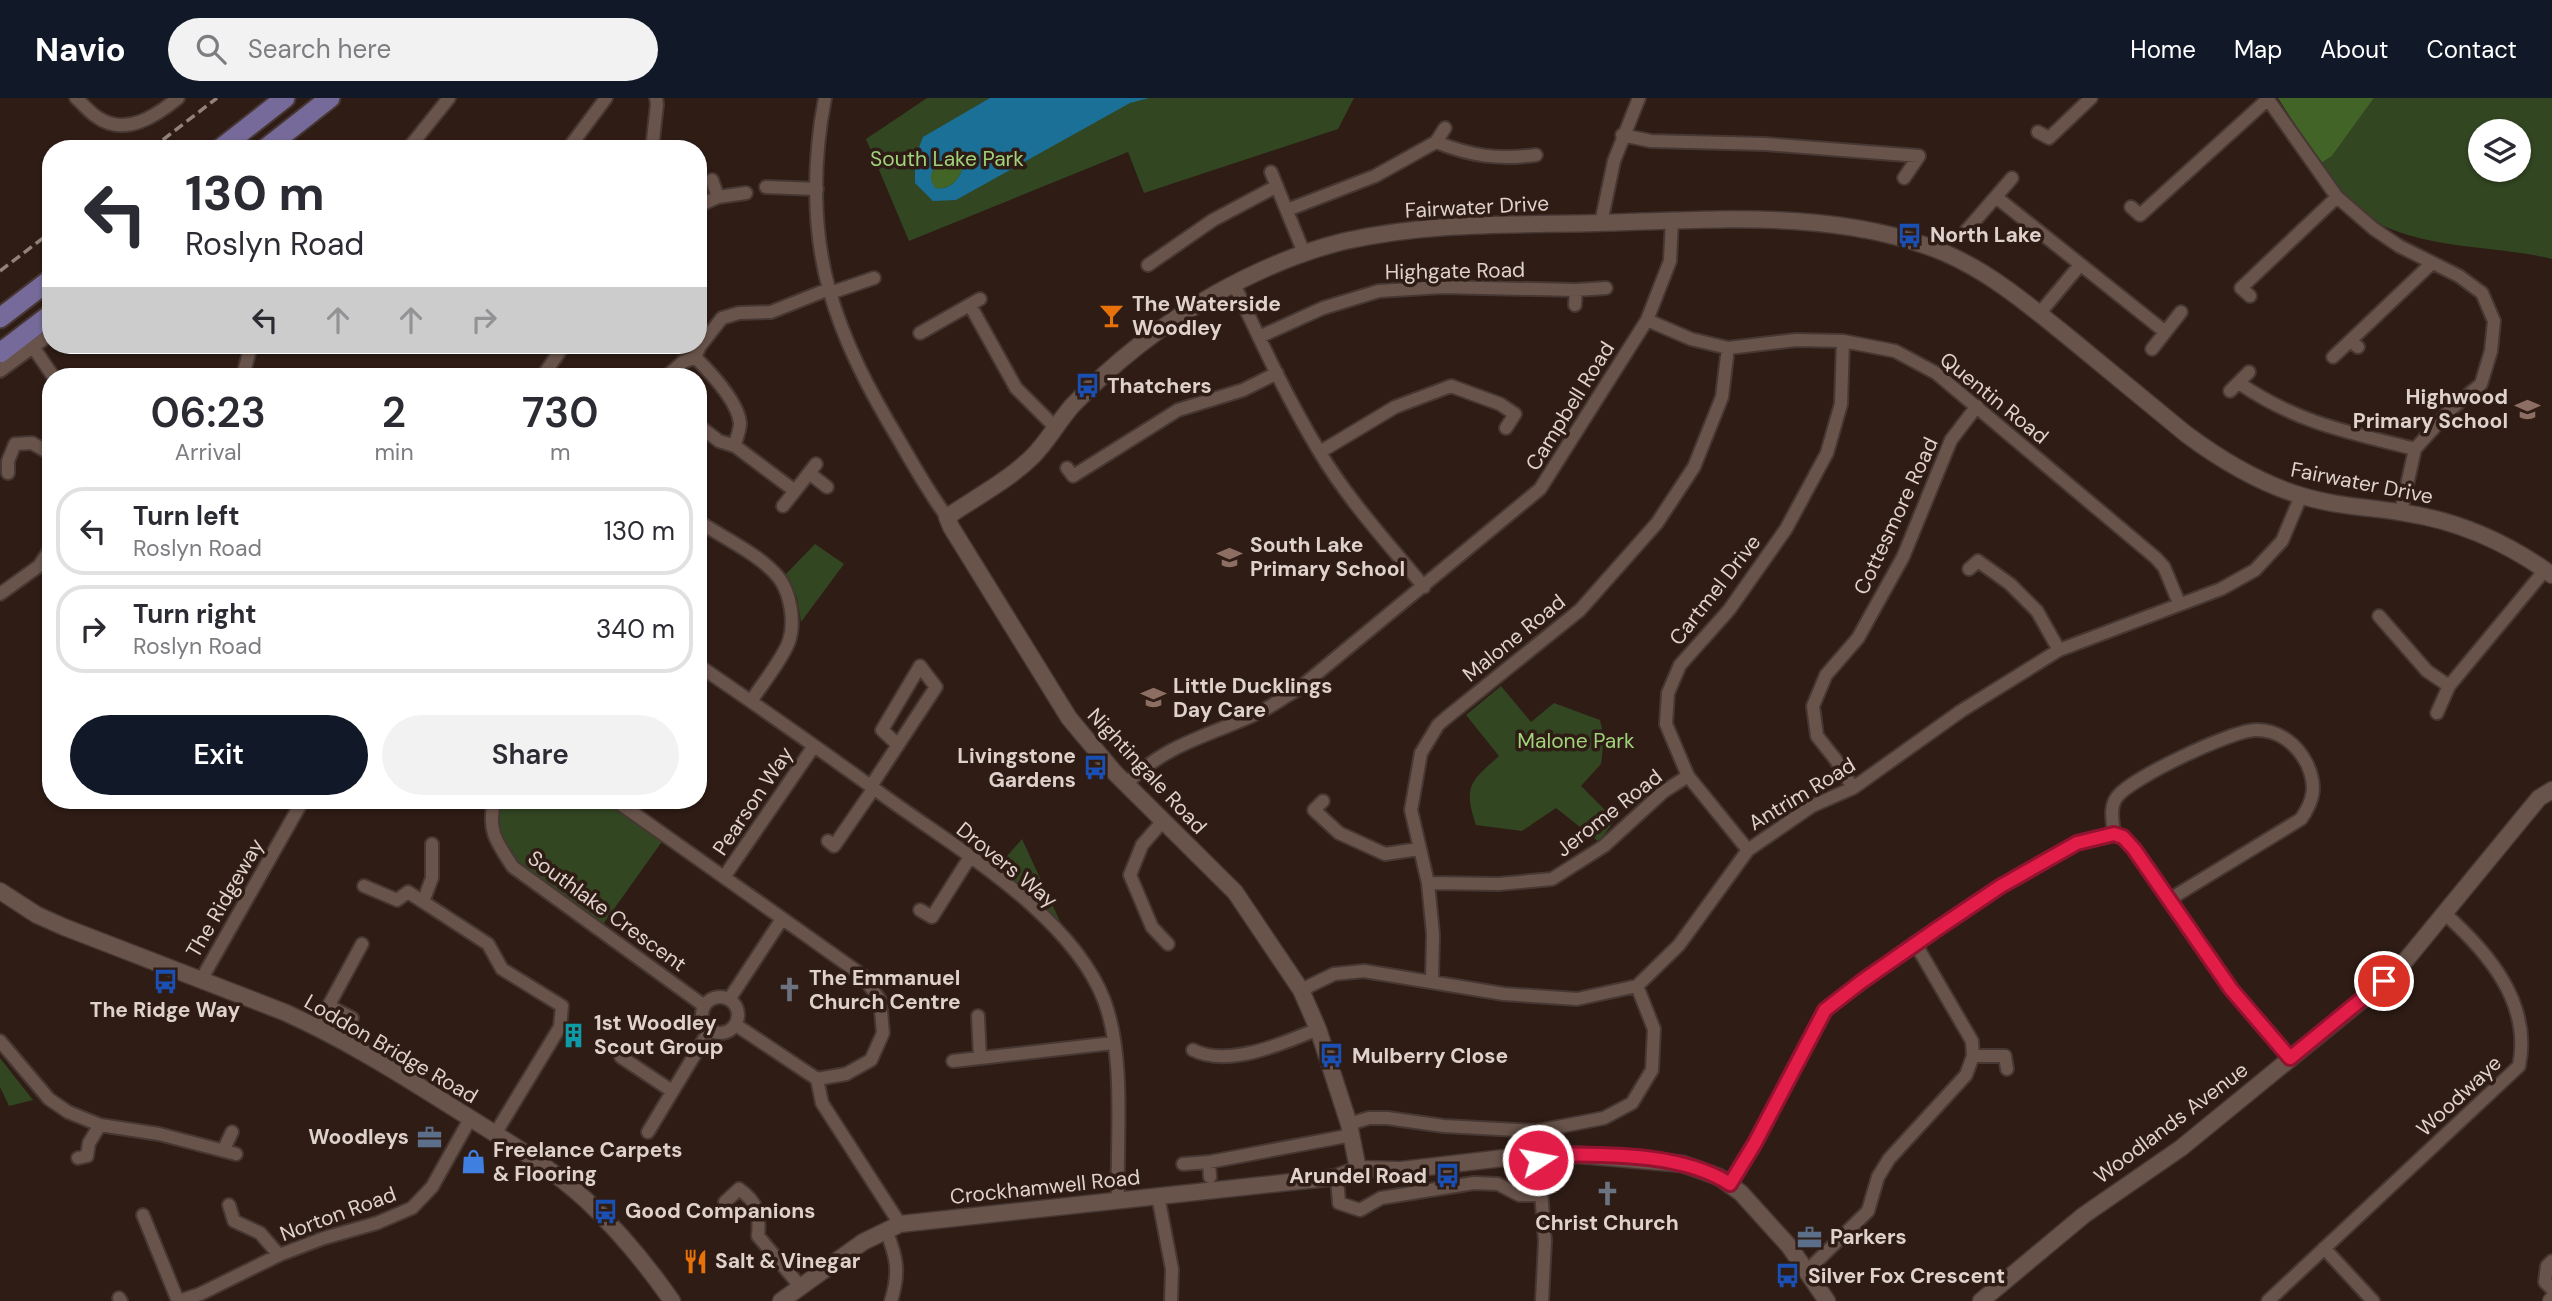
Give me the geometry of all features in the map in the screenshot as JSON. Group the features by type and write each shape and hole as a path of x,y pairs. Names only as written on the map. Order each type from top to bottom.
{"main road":[{"path":"231,140 285,98"},
{"path":"276,140 330,98"},
{"path":"0,318 42,286"},
{"path":"0,354 42,321"}],"street":[{"path":"76,98 95,116 117,125 139,123 165,109 178,98"},
{"path":"575,140 606,98"},
{"path":"653,140 656,98"},
{"name":"Nightingale Road","path":"825,98 817,163 822,248 830,291 845,336 875,399 1069,718 1115,773 1235,892 1301,990 1318,1029 1351,1129 1358,1168"},
{"path":"1601,223 1609,178 1622,135 1639,98"},
{"path":"2059,147 2043,135 2091,98"},
{"path":"2140,215 2268,98 2337,197 2374,229 2431,264 2459,276 2482,293 2494,321 2491,351 2481,384 2450,410 2415,449 2401,512"},
{"path":"414,140 442,100"},
{"path":"1287,210 1375,176 1436,142 1445,128"},
{"path":"1622,135 1651,141 1765,144 1919,156 1904,178"},
{"path":"1436,142 1467,154 1514,158 1536,155"},
{"path":"1271,172 1304,253"},
{"path":"1966,231 2012,178"},
{"path":"712,180 719,197"},
{"path":"1148,265 1161,249 1277,186"},
{"path":"766,187 817,189"},
{"path":"707,202 746,192"},
{"path":"1996,197 2164,331"},
{"path":"2241,288 2337,197"},
{"name":"Fairwater Drive","path":"947,517 1006,479 1034,455 1089,390 1177,317 1234,284 1304,253 1344,241 1416,228 1462,224 1601,223 1672,219 1801,223 1864,229 1915,241 1980,270 2000,283 2209,451 2262,482 2301,496 2335,504 2425,516 2483,535 2548,572"},
{"name":"Campbell Road","path":"1127,783 1153,760 1188,740 1261,712 1297,690 1540,489 1647,320 1671,261 1672,219"},
{"path":"2333,357 2354,344 2431,264"},
{"path":"2039,314 2080,265"},
{"path":"707,337 722,318 739,313 771,312 874,278"},
{"path":"1234,284 1277,373 1320,452 1356,504 1424,587"},
{"name":"Highgate Road","path":"1259,337 1323,308 1379,291 1442,287 1576,290 1606,288"},
{"path":"1575,305 1576,290"},
{"path":"920,333 975,302 1016,388 1055,427"},
{"path":"2152,349 2181,312"},
{"name":"Quentin Road","path":"1647,320 1691,339 1728,348 1796,341 1843,341 1895,351 1936,373 2156,558 2170,579 2179,603"},
{"path":"0,371 42,340"},
{"name":"Cartmel Drive","path":"1748,850 1688,776 1665,724 1668,693 1680,666 1729,610 1786,529 1827,453 1841,404 1843,341"},
{"path":"33,347 47,368"},
{"name":"Malone Road","path":"1432,981 1433,934 1428,883 1411,810 1421,753 1438,725 1580,610 1657,523 1694,467 1722,397 1728,348"},
{"path":"676,368 696,354"},
{"path":"695,357 705,368"},
{"path":"707,370 722,387 738,417 739,429 735,446"},
{"path":"2249,372 2234,387 2310,421 2415,449"},
{"path":"1067,468 1073,476 1178,411 1243,390 1277,373"},
{"path":"1320,452 1395,407 1451,386 1518,410 1506,428"},
{"name":"Cottesmore Road","path":"1853,788 1817,736 1813,706 1826,675 1858,638 1903,557 1951,440 1977,406"},
{"path":"707,432 719,441 735,446 794,491"},
{"path":"8,473 8,461 15,444 32,443 42,449"},
{"path":"783,506 813,468 827,487"},
{"name":"Antrim Road","path":"1637,986 1679,945 1748,850 1812,806 1853,788 1961,711 2059,650 2221,589 2262,564 2282,541 2301,496"},
{"path":"707,527 760,561 780,579 788,602 792,621 789,643 751,701"},
{"path":"1972,561 2010,584 2037,611 2059,650"},
{"path":"0,594 42,562"},
{"path":"2437,713 2449,686 2548,572"},
{"path":"2379,616 2427,671 2449,686"},
{"path":"834,846 936,687 919,664 882,730 898,745"},
{"name":"Drovers Way","path":"707,671 1026,899 1077,953 1104,1000 1113,1043 1118,1099 1118,1201"},
{"path":"2114,834 2112,807 2117,797 2161,768 2209,745 2256,730 2280,734 2300,751 2312,776 2312,801 2301,819 2170,899"},
{"name":"Pearson Way","path":"724,877 814,746"},
{"name":"Jerome Road","path":"1428,883 1499,884 1552,879 1604,846 1664,792 1688,776"},
{"name":"Woodlands Avenue","path":"1981,1301 2084,1215 2181,1148 2395,970 2539,797 2552,790"},
{"name":"The Ridgeway","path":"201,980 298,809"},
{"name":"Southlake Crescent","path":"492,809 490,814 494,840 513,867 703,1005"},
{"path":"628,809 862,975 880,1000 883,1033 871,1060 846,1074 817,1079 736,1025"},
{"path":"1314,810 1339,833 1385,854 1419,849"},
{"path":"1163,821 1142,845 1130,875 1152,927 1166,937"},
{"path":"1730,1184 1755,1143 1825,1010 1915,943 2001,886 2077,843 2114,834 2123,837 2134,849 2231,989 2290,1058"},
{"path":"423,902 432,878 432,844"},
{"path":"920,910 932,917 970,857"},
{"path":"364,886 397,900 408,892 488,944 502,969 562,1006 560,1027 495,1134"},
{"name":"Loddon Bridge Road","path":"0,891 37,915 64,927 317,1027 495,1134 585,1199 623,1237 672,1301"},
{"name":"Woodwaye","path":"2268,1301 2519,1066 2522,1050 2517,1007 2506,983 2462,929 2444,912"},
{"path":"730,998 782,919"},
{"path":"1807,1271 1868,1211 1878,1177 1889,1159 1966,1074 1973,1056 1972,1041 1915,943"},
{"path":"317,1027 328,1006 360,961 362,944"},
{"path":"1183,1164 1209,1162 1351,1129 1369,1118 1444,1126 1537,1131 1604,1118 1632,1103 1652,1070 1654,1029 1637,986 1577,999 1504,994 1364,971 1334,974 1301,990"},
{"path":"716,996 730,998 738,1009 736,1025 724,1033 709,1031 701,1018 703,1005 716,996"},
{"path":"328,1006 352,1018"},
{"path":"978,1016 980,1058"},
{"path":"1199,1057 1262,1052 1318,1029"},
{"path":"648,1132 709,1031"},
{"path":"0,1041 49,1099 68,1112 100,1125 159,1134 230,1151 232,1132"},
{"path":"953,1061 1113,1043"},
{"path":"1973,1056 2006,1057"},
{"path":"621,1057 672,1091"},
{"path":"817,1079 821,1103 893,1227 897,1282 891,1301"},
{"name":"Norton Road","path":"179,1301 200,1294 279,1255 324,1238 377,1223 412,1208 432,1187 470,1119"},
{"path":"87,1159 89,1143 100,1125"},
{"path":"1538,1154 1546,1259 1542,1301"},
{"name":"Crockhamwell Road","path":"781,1301 863,1242 893,1227 1337,1177 1358,1168 1401,1170 1538,1154 1662,1160 1701,1169 1730,1184 1766,1218 1827,1301"},
{"path":"1209,1162 1210,1177"},
{"path":"1337,1177 1339,1203 1360,1210 1381,1198 1474,1183 1498,1184 1519,1195 1541,1195"},
{"path":"725,1202 739,1189 751,1197 758,1209 752,1233 800,1286"},
{"path":"1158,1196 1172,1269 1171,1301"},
{"path":"229,1205 234,1221 260,1233 279,1255"},
{"path":"144,1215 179,1301"},
{"path":"222,1227 234,1221"},
{"path":"2324,1248 2373,1301"},
{"path":"2552,1261 2547,1266 2545,1282 2552,1289"}],"green space":[{"name":"South Lake Park","path":"927,98 1354,98 1338,129 1144,193 1128,152 909,241 866,139"},
{"path":"2278,98 2374,98 2332,156 2320,164"},
{"path":"2374,98 2552,98 2552,259 2437,242 2392,229 2365,215 2320,164 2332,156"},
{"path":"949,157 963,159 962,171 951,185 934,188 931,174 939,162"},
{"path":"815,544 844,564 801,622 797,597 785,575"},
{"name":"Malone Park","path":"1501,686 1531,722 1554,703 1600,720 1604,738 1601,764 1581,786 1615,820 1599,842 1556,808 1522,831 1476,825 1470,801 1472,786 1481,772 1499,756 1466,715"},
{"path":"495,809 628,809 666,836 599,930 513,867 494,840"},
{"path":"1022,839 1064,930 1029,893 995,870"},
{"path":"0,1058 33,1100 9,1106 0,1087"}],"water":[{"path":"990,98 1149,98 1130,103 956,200 933,201 915,183 915,158 923,137","holes":["949,157 963,159 962,171 956,181 941,189 935,188 931,174 936,166"]}],"railway":[{"path":"163,140 217,98"},
{"path":"0,271 42,239"}],"place":[{"name":"North Lake","path":"1910,235"},
{"name":"The Waterside Woodley","path":"1112,316"},
{"name":"Thatchers","path":"1087,386"},
{"name":"Highwood Primary School","path":"2528,409"},
{"name":"South Lake Primary School","path":"1230,557"},
{"name":"Little Ducklings Day Care","path":"1153,698"},
{"name":"Livingstone Gardens","path":"1096,768"},
{"name":"The Ridge Way","path":"165,981"},
{"name":"The Emmanuel Church Centre","path":"789,990"},
{"name":"1st Woodley Scout Group","path":"574,1035"},
{"name":"Mulberry Close","path":"1332,1056"},
{"name":"Woodleys","path":"429,1137"},
{"name":"Freelance Carpets & Flooring","path":"473,1162"},
{"name":"Arundel Road","path":"1447,1176"},
{"name":"Christ Church","path":"1607,1194"},
{"name":"Good Companions","path":"605,1211"},
{"name":"Parkers","path":"1810,1237"},
{"name":"Salt & Vinegar","path":"695,1261"},
{"name":"Silver Fox Crescent","path":"1788,1276"}],"route":[{"path":"1538,1160 1538,1154 1662,1160 1701,1169 1730,1184 1755,1143 1825,1010 1915,943 2001,886 2077,843 2114,834 2123,837 2134,849 2231,989 2290,1058 2384,981"}]}
